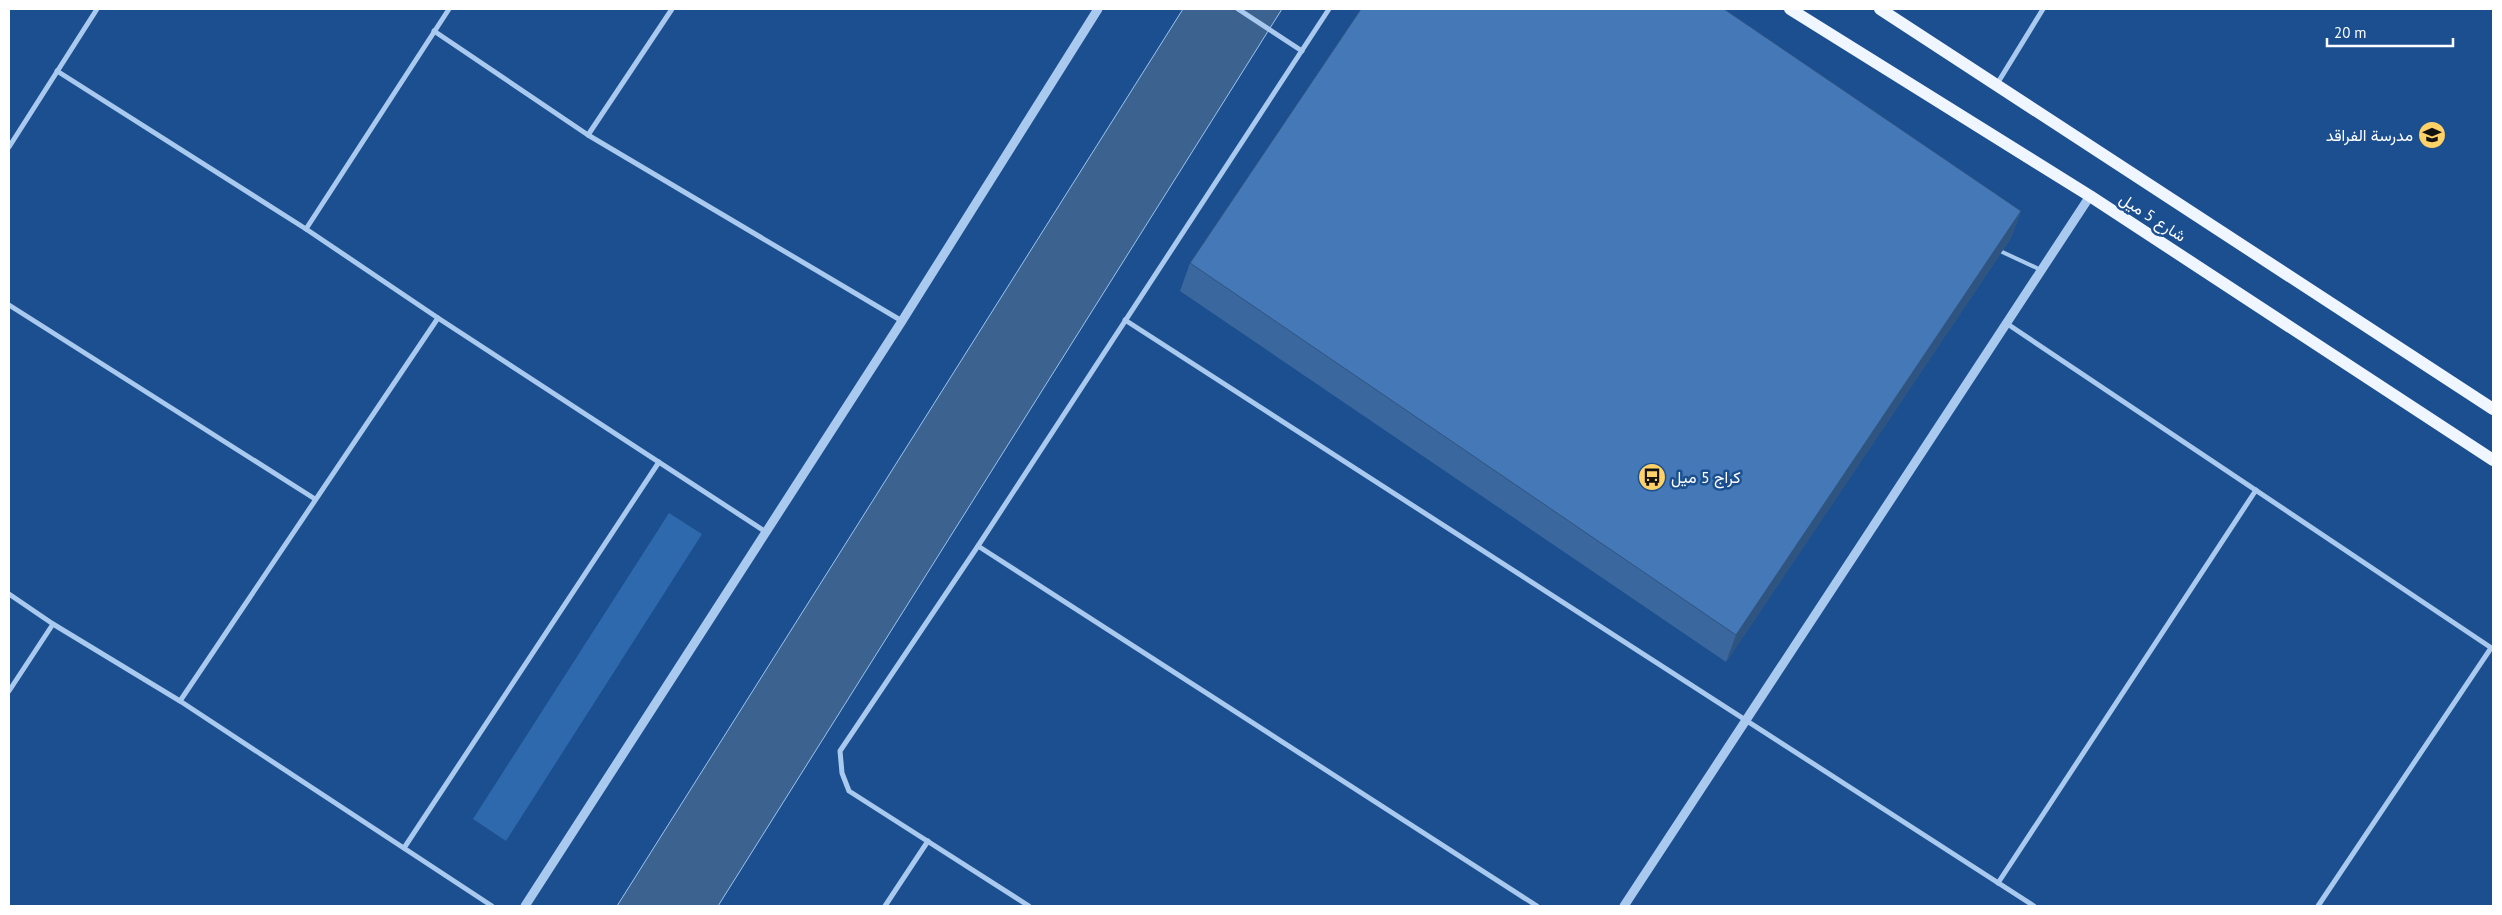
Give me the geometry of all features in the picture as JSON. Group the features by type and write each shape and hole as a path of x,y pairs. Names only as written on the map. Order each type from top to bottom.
{"main road":[{"name":"شارع 5 ميل","path":"1790,9 2090,196 2493,460"},
{"name":"شارع 5 ميل","path":"1880,9 2493,409"}],"street":[{"path":"9,147 97,9"},
{"path":"306,229 449,9"},
{"path":"588,135 672,9"},
{"path":"525,906 902,321 1098,9"},
{"path":"1238,9 1302,51"},
{"path":"1029,906 850,791 842,773 840,751 978,546 1329,9"},
{"path":"1997,85 2043,9"},
{"path":"434,31 588,135 902,321"},
{"path":"57,72 306,229 438,318 766,532"},
{"path":"1624,906 2090,196"},
{"path":"9,305 315,499"},
{"path":"180,701 438,318"},
{"path":"1125,320 2034,906"},
{"path":"2006,323 2492,648 2318,906"},
{"path":"404,848 659,462"},
{"path":"1998,883 2256,490"},
{"path":"978,546 1536,906"},
{"path":"9,594 53,624 180,701 492,906"},
{"path":"9,691 53,624"},
{"path":"885,906 928,841"}],"lane":[{"path":"1989,246 2041,270"}],"shaded area":[{"path":"1183,9 1282,9 718,906 617,906"},
{"path":"669,513 702,534 506,841 473,819"}],"building":[{"name":"كراج 5 ميل","path":"1361,9 1724,9 2021,211 1736,635 1190,263"}],"place":[{"name":"مدرسة الفراقد","path":"2432,135"},
{"name":"كراج 5 ميل","path":"1652,477"}]}
